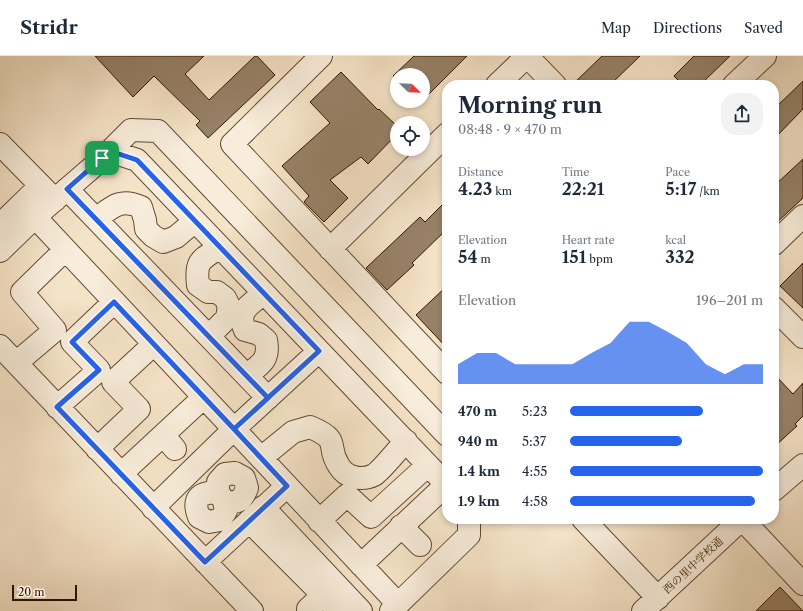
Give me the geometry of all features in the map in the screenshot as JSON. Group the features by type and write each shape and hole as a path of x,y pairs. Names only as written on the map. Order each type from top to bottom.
{"street":[{"path":"321,56 232,144 330,249 442,363"},
{"path":"502,80 527,56 551,80"},
{"path":"739,80 765,56"},
{"path":"0,251 35,217 102,158 131,130 158,131 442,430"},
{"path":"330,249 442,139"},
{"path":"0,144 61,194 96,219 268,398"},
{"path":"102,158 119,154 137,160 442,479"},
{"path":"0,224 34,192 61,194"},
{"path":"96,219 114,205 130,202 141,207 146,229 153,236 163,242 176,237 195,221"},
{"path":"779,239 803,216"},
{"path":"35,217 319,521 362,565 395,608 469,527"},
{"path":"209,336 227,318 229,306 225,298 217,292 208,292 198,285 196,272 200,262 220,247"},
{"path":"16,363 55,330 22,292 65,250"},
{"path":"247,375 264,362 268,350 266,340 258,334 245,330 241,322 244,311 264,293"},
{"path":"57,407 99,370 72,342 114,302"},
{"path":"779,313 803,337"},
{"path":"97,449 139,409 113,382 154,344"},
{"path":"0,346 252,611"},
{"path":"153,508 234,429 319,351"},
{"path":"121,474 169,442 204,398"},
{"path":"261,458 293,432 310,427 323,432 332,441 339,466 348,475 360,479 374,474 406,441"},
{"path":"319,521 347,495 371,517 428,464"},
{"path":"779,486 803,464"},
{"path":"180,535 199,517 209,522 220,520 226,511 287,486"},
{"path":"362,565 401,526 442,489"},
{"path":"205,562 242,505"},
{"path":"242,505 285,571 316,602 339,611"},
{"path":"242,505 361,611"},
{"path":"588,524 650,605"},
{"name":"西の里中学校通","path":"650,605 737,524"},
{"path":"747,524 803,584"},
{"path":"401,526 420,545"}],"building":[{"path":"95,56 204,56 185,74 209,100 255,56 257,56 275,75 208,138 196,125 200,121 154,76 133,97"},
{"path":"414,56 467,56 430,93 430,68 401,68"},
{"path":"602,56 640,56 615,80 577,80"},
{"path":"694,56 730,56 705,80 678,80 674,76"},
{"path":"341,72 378,110 379,109 390,119 390,141 368,164 361,157 330,180 348,198 324,222 304,202 309,196 282,166 330,123 310,102"},
{"path":"803,81 803,109 779,134 779,104"},
{"path":"803,159 803,198 779,220 779,181"},
{"path":"442,205 442,234 412,263 414,265 387,290 366,268 420,217 425,222"},
{"path":"803,263 803,308 780,286"},
{"path":"442,291 442,343 416,315"},
{"path":"779,379 793,394 803,383 803,416 795,424 797,426 779,442"},
{"path":"780,587 803,611 756,611"}],"route":[{"path":"102,158 67,189 268,398 234,429 114,302 72,342 99,370 57,407 205,562 287,486 234,429 268,398 319,351 137,160 119,154 102,158"}]}
